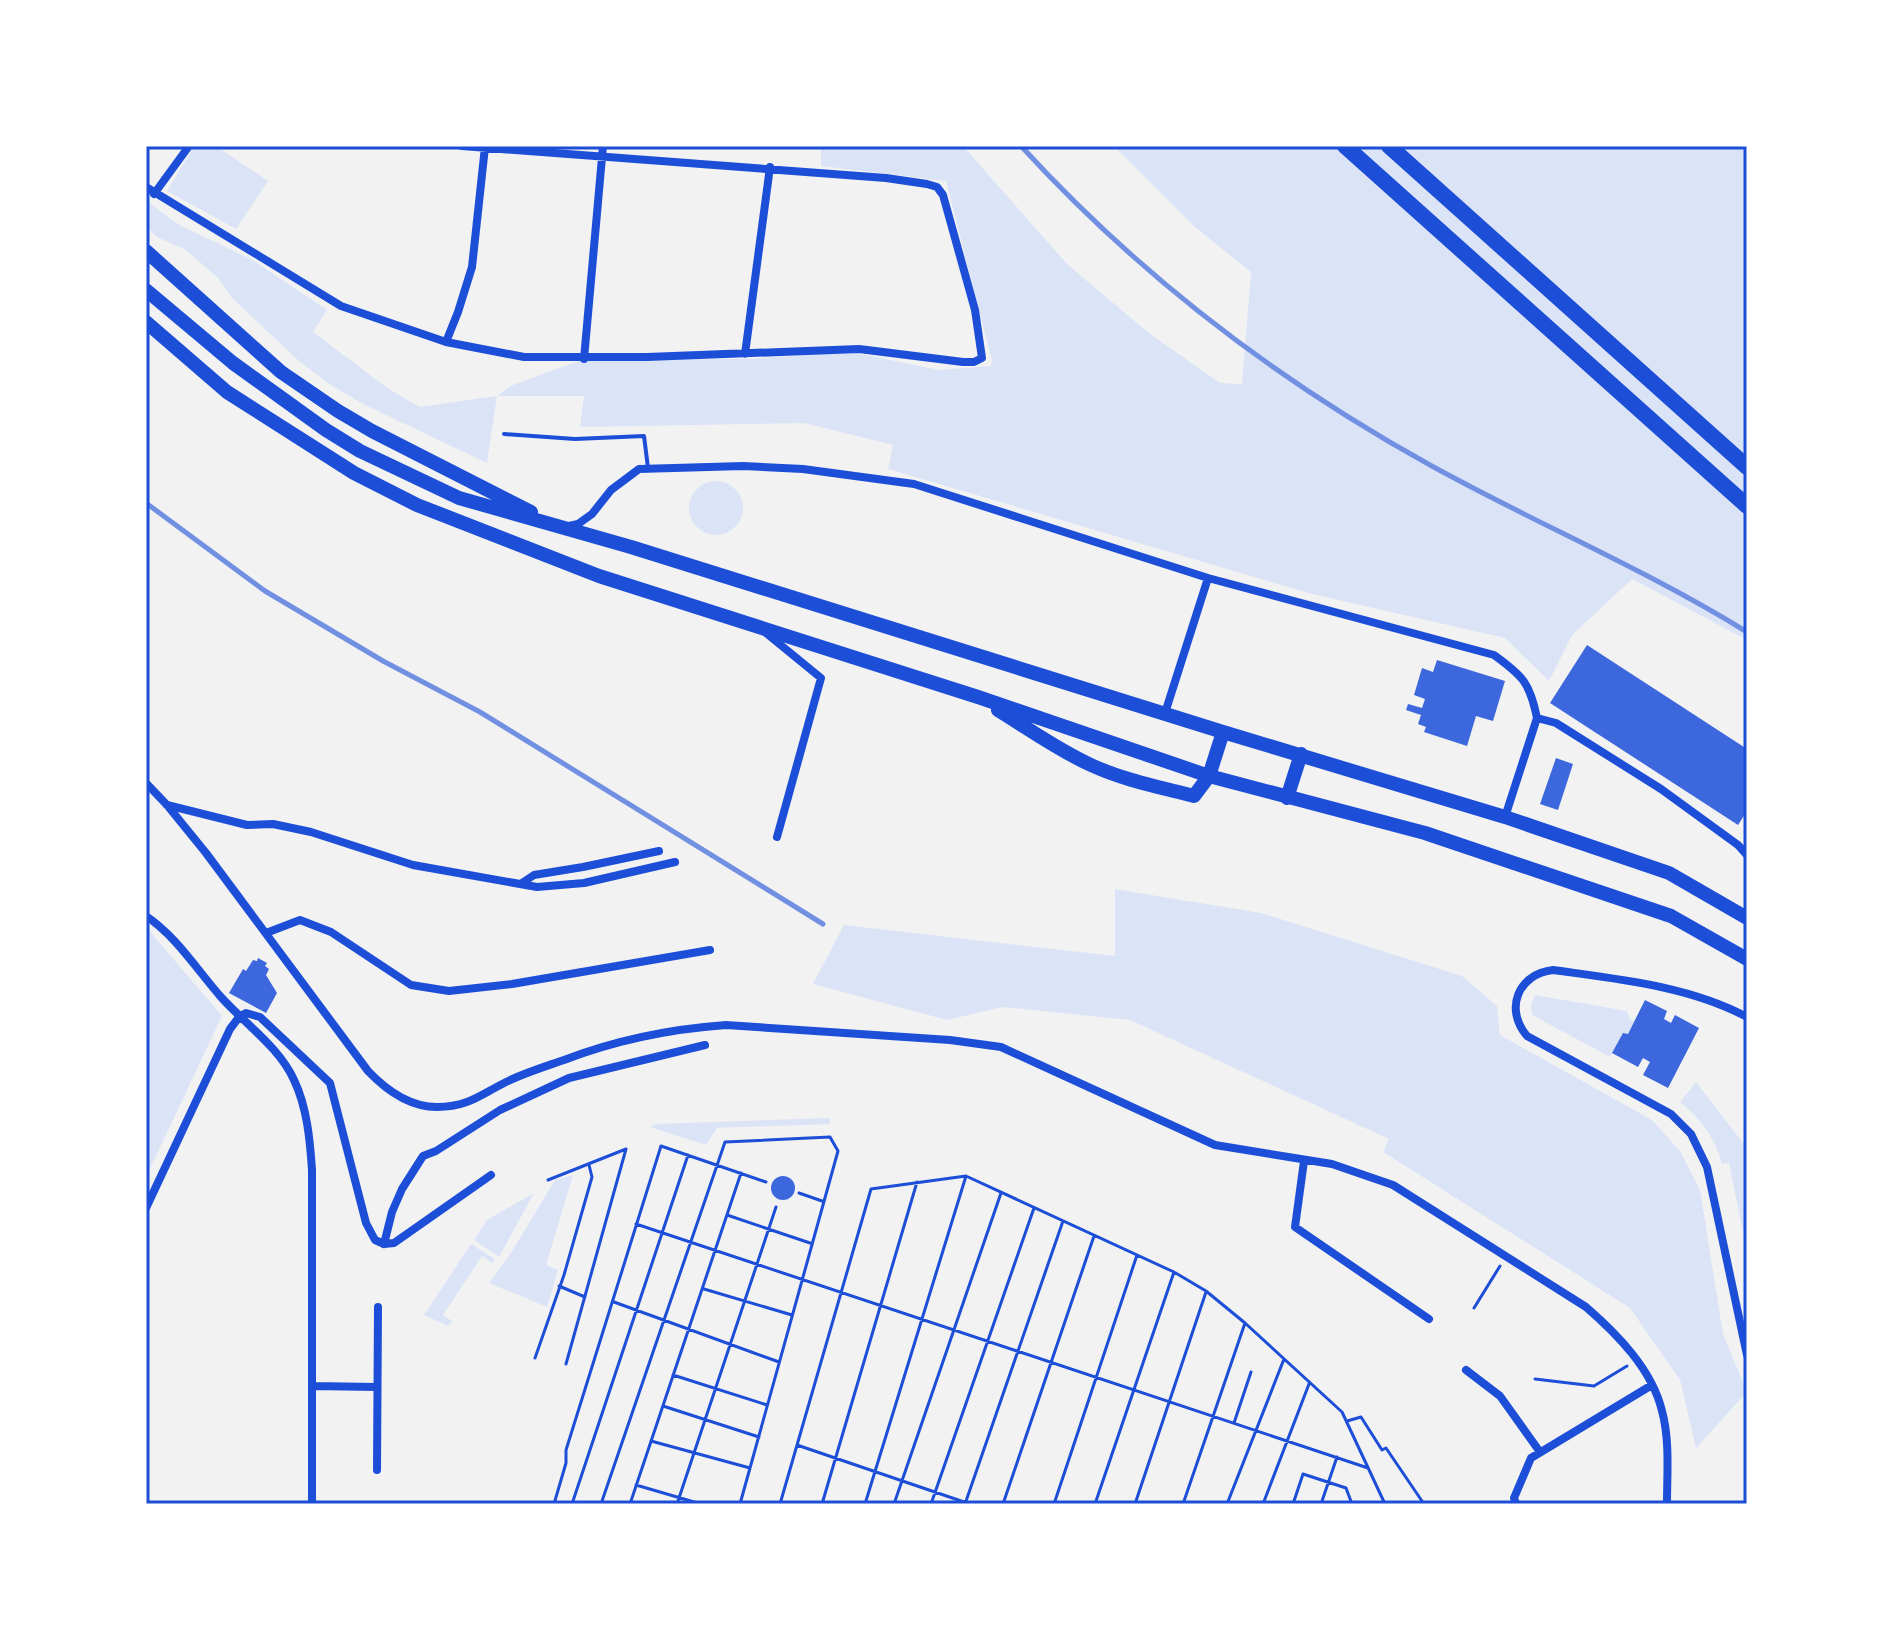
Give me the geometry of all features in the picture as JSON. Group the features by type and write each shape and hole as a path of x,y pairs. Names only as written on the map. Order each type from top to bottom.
{"highway":[{"path":"1345,146 1747,506"},
{"path":"1389,146 1747,467"},
{"path":"146,251 281,372 338,411 560,527"},
{"path":"146,290 233,363 326,430 360,451 459,498 816,603 1223,732 1505,817 1669,873 1747,918"},
{"path":"146,322 227,392 354,473 404,498 599,576 978,697 1209,776 1425,833 1671,916 1747,959"},
{"path":"978,697 1058,748 1117,775 1194,796 1209,776 1223,732"},
{"path":"1287,798 1301,754"}],"street":[{"path":"189,146 150,190 341,306 446,342 524,357 584,359 859,349 938,360 979,361 982,358 982,343 943,195 937,187 886,178 770,167 462,146"},
{"path":"584,359 603,146"},
{"path":"446,342 472,267 485,147"},
{"path":"745,354 770,167"},
{"path":"560,527 578,524 592,514 618,484 639,469 743,466 803,469 914,484 1208,578 1494,655 1517,672 1532,692 1537,718 1505,817"},
{"path":"1165,713 1208,578"},
{"path":"759,628 821,678 777,837"},
{"path":"1537,718 1556,723 1661,789 1738,845 1747,855"},
{"path":"146,783 167,805 266,933 368,1071 386,1088 413,1104 436,1107 459,1105 474,1101 508,1081 582,1054 640,1037 726,1025 950,1040 1001,1047 1215,1145 1332,1164 1393,1185 1586,1307 1610,1328 1637,1360 1652,1385 1662,1411 1667,1454 1667,1504"},
{"path":"167,805 247,825 273,824 311,832 413,865 537,887 584,883 675,862"},
{"path":"522,883 534,875 659,851"},
{"path":"146,916 169,935 239,1017 287,1066 299,1091 312,1170 312,1504"},
{"path":"266,933 300,920 331,932 411,985 449,991 512,984 710,950"},
{"path":"1747,1017 1674,990 1553,970 1528,979 1517,994 1515,1003 1517,1021 1527,1036 1671,1114 1691,1134 1707,1167 1747,1355"},
{"path":"146,1208 230,1029 246,1013 260,1017 330,1083 366,1223 375,1240 384,1244 394,1243 491,1175"},
{"path":"384,1244 402,1189 423,1156 500,1110 569,1078 705,1045"},
{"path":"1304,1161 1295,1227 1429,1319"},
{"path":"377,1470 378,1307"},
{"path":"1466,1370 1500,1396 1540,1452"},
{"path":"1516,1504 1514,1498 1531,1458 1652,1385"},
{"path":"312,1386 376,1387"}],"lane":[{"path":"504,434 575,439 644,436 648,468"}],"path":[{"path":"601,1504 725,1142 830,1137 838,1151 740,1504"},
{"path":"554,1504 566,1463 566,1450 661,1146 766,1182"},
{"path":"548,1180 626,1149 566,1364"},
{"path":"572,1504 688,1155"},
{"path":"535,1358 592,1177 589,1165"},
{"path":"630,1504 741,1173"},
{"path":"865,1504 966,1176"},
{"path":"780,1504 871,1189 966,1176 1174,1272 1206,1291 1342,1412 1385,1504"},
{"path":"822,1504 917,1182"},
{"path":"799,1193 823,1202"},
{"path":"894,1504 1001,1193"},
{"path":"677,1504 776,1207"},
{"path":"931,1504 1034,1208"},
{"path":"727,1215 812,1244"},
{"path":"797,1445 967,1504 1063,1221"},
{"path":"636,1224 1368,1468"},
{"path":"1003,1504 1094,1236"},
{"path":"1054,1504 1137,1255"},
{"path":"1474,1308 1507,1256"},
{"path":"1095,1504 1174,1272"},
{"path":"558,1286 585,1297"},
{"path":"702,1288 792,1315"},
{"path":"1135,1504 1206,1291"},
{"path":"613,1302 779,1362"},
{"path":"1183,1504 1245,1323"},
{"path":"1227,1504 1284,1359"},
{"path":"1535,1379 1594,1386 1637,1360"},
{"path":"1234,1423 1251,1372"},
{"path":"673,1375 767,1405"},
{"path":"1263,1504 1310,1383"},
{"path":"663,1406 759,1437"},
{"path":"1347,1421 1361,1417 1424,1504"},
{"path":"651,1441 750,1468"},
{"path":"1321,1504 1337,1457"},
{"path":"1293,1504 1303,1474 1346,1488 1352,1504"},
{"path":"636,1485 701,1504"}],"shaded area":[{"path":"194,146 216,146 268,181 236,229 167,191"},
{"path":"821,146 963,146 1068,265 1150,334 1220,383 1242,384 1251,272 1195,227 1114,146 1747,146 1747,640 1632,579 1572,635 1549,681 1505,638 1312,594 888,469 893,445 804,423 580,427 584,396 497,396 510,386 584,359 748,359 851,352 939,370 991,366 946,181 821,166"},
{"path":"146,201 181,226 251,259 327,310 313,332 390,390 420,407 497,396 487,463 361,403 300,362 231,297 218,278 186,250 157,237 146,226"},
{"path":"716,481 735,489 743,508 735,527 716,535 697,527 689,508 697,489"},
{"path":"1115,889 1261,913 1462,976 1497,1006 1500,1035 1652,1120 1680,1151 1700,1190 1723,1334 1747,1392 1696,1448 1680,1380 1630,1308 1383,1152 1389,1139 1130,1020 1003,1007 947,1020 813,984 844,925 1115,956"},
{"path":"146,927 222,1016 146,1177"},
{"path":"1535,995 1627,1011 1634,1021 1610,1057 1532,1015 1531,1005"},
{"path":"1696,1082 1747,1148 1747,1253 1729,1163 1722,1164 1706,1130 1680,1102"},
{"path":"830,1118 830,1124 717,1128 706,1145 650,1127 656,1124"},
{"path":"573,1175 546,1265 558,1270 547,1307 489,1283 555,1180"},
{"path":"534,1193 499,1257 474,1240 487,1220"},
{"path":"471,1244 495,1259 492,1263 482,1256 443,1315 452,1321 448,1326 424,1315"}],"building":[{"path":"1587,645 1747,749 1747,811 1738,825 1550,703"},
{"path":"1437,660 1505,681 1493,721 1476,716 1467,746 1424,732 1426,727 1418,724 1421,715 1406,710 1408,704 1422,708 1425,699 1414,695 1422,668 1433,672"},
{"path":"1556,758 1573,764 1558,810 1540,804"},
{"path":"258,958 267,963 265,966 269,969 266,975 277,993 266,1013 229,993 243,969 246,971"},
{"path":"1645,1000 1667,1011 1664,1019 1671,1023 1675,1015 1699,1028 1668,1088 1643,1075 1650,1062 1643,1058 1638,1067 1612,1053 1623,1033 1628,1034"},
{"path":"783,1176 792,1179 795,1188 792,1197 783,1200 774,1197 771,1188 774,1179"}],"railway":[{"path":"1021,146 1066,193 1162,281 1265,361 1319,398 1430,465 1669,587 1747,632"},
{"path":"146,503 265,591 383,661 480,712 823,924"}]}
